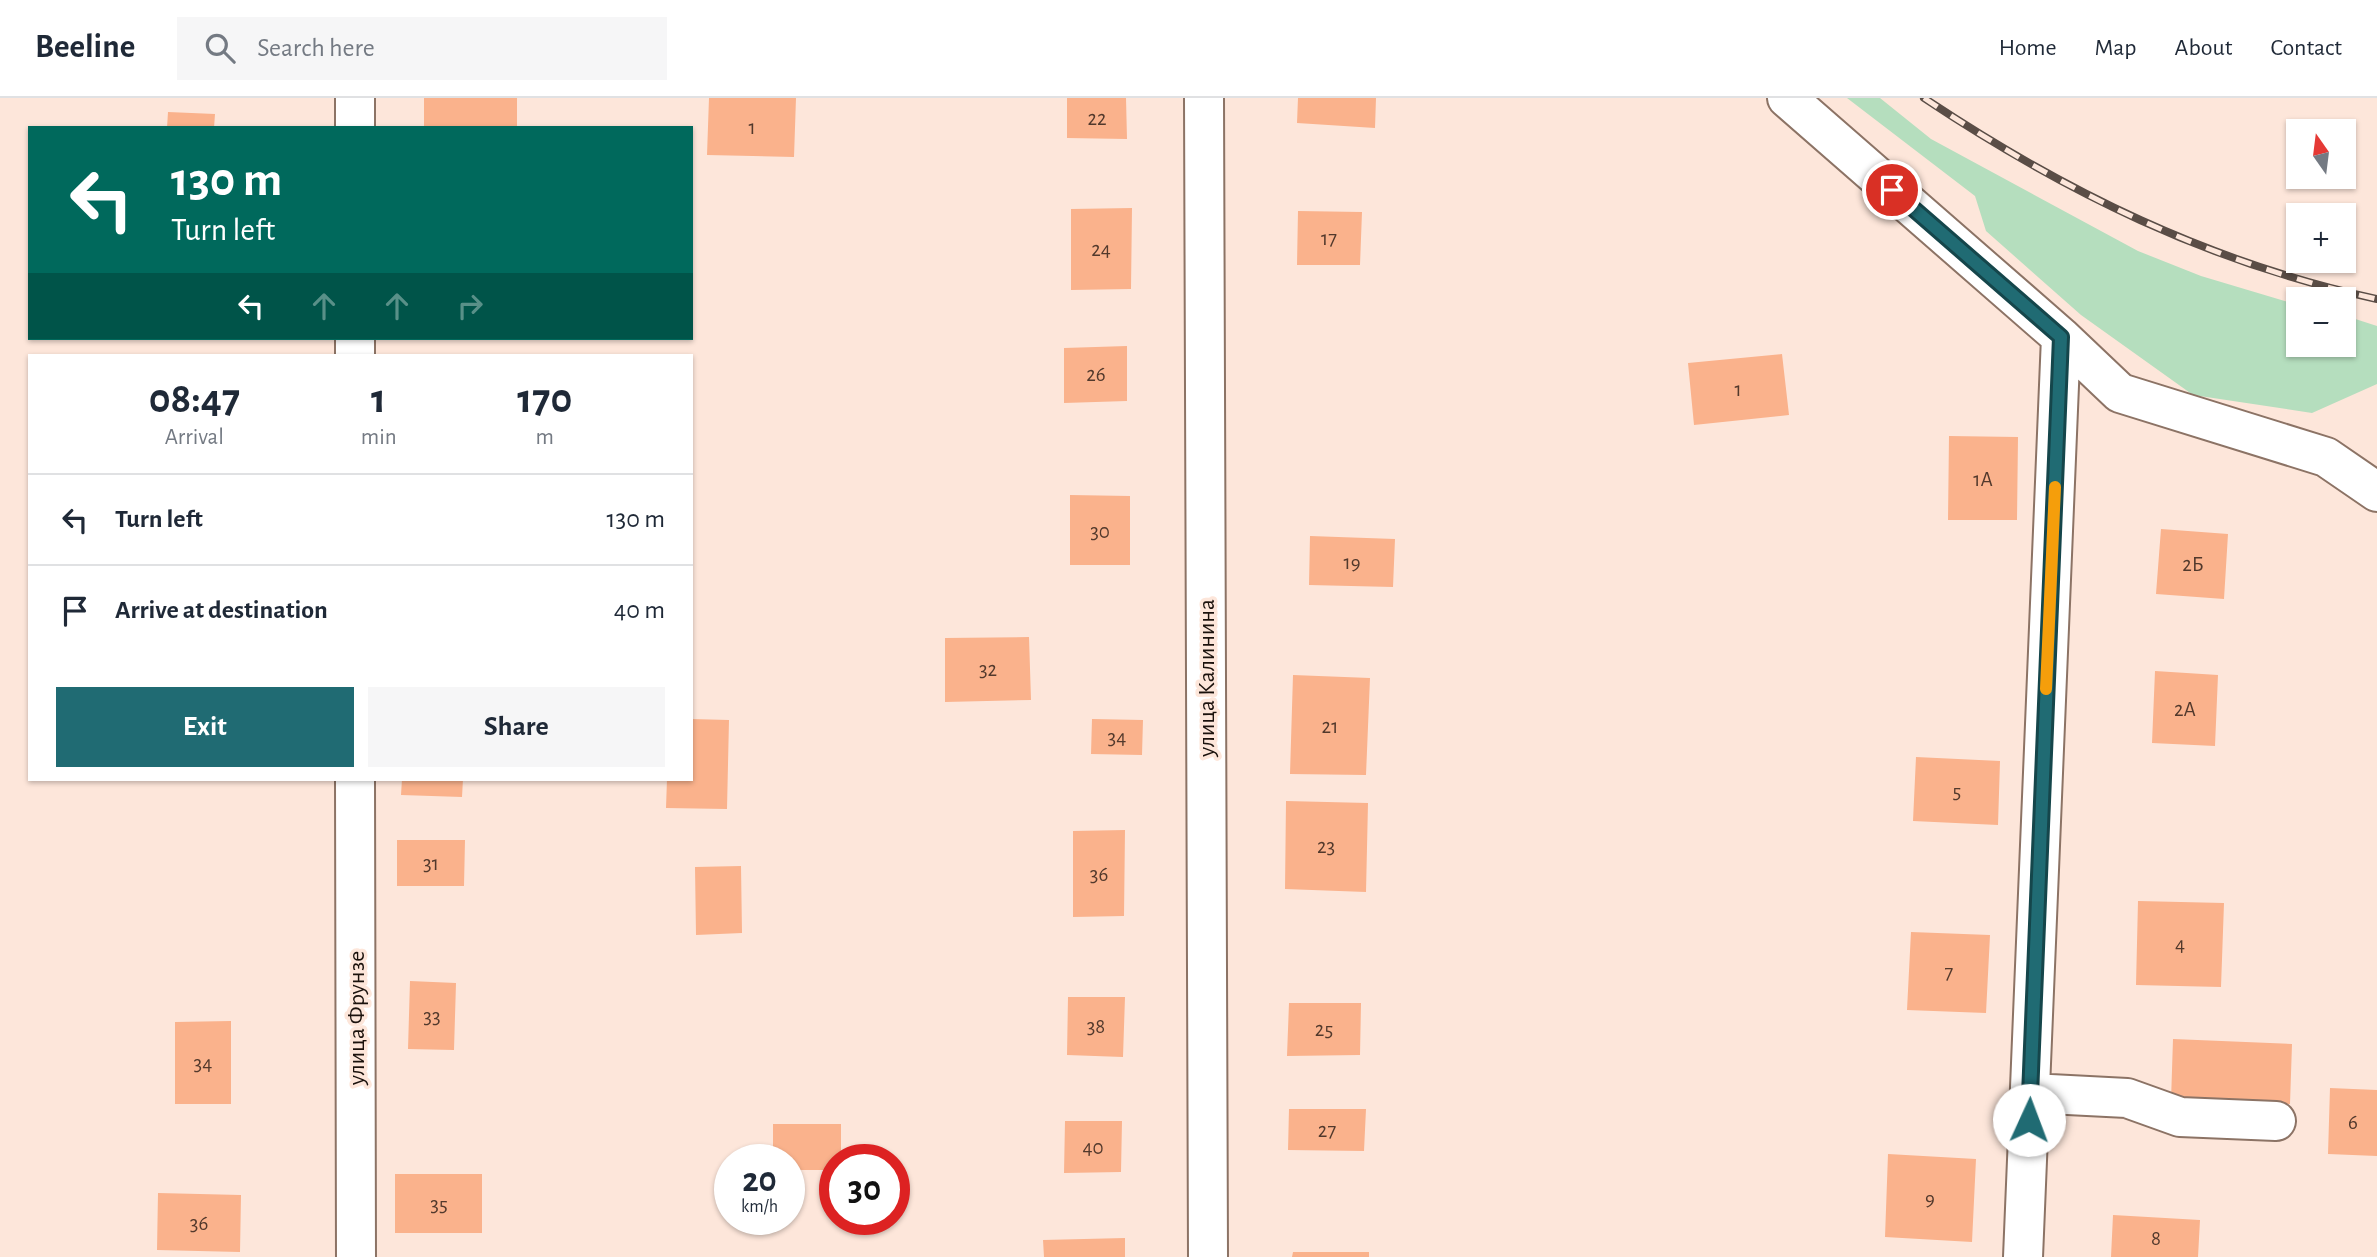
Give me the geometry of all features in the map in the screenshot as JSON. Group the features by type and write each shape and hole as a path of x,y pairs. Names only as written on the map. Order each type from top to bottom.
{"street":[{"path":"355,98 355,126"},
{"name":"улица Калинина","path":"1205,98 1208,1257"},
{"path":"1787,98 2061,337 2120,393 2326,457 2377,492"},
{"path":"2023,1257 2061,337"},
{"name":"улица Фрунзе","path":"355,781 356,1257"},
{"path":"2030,1093 2127,1098 2180,1118 2276,1121"}],"green space":[{"path":"1847,98 1880,98 1931,139 2138,251 2201,276 2286,301 2286,357 2356,357 2356,319 2377,326 2377,384 2312,413 2193,395 2081,315 1986,231 1975,196"}],"building":[{"path":"424,98 517,98 517,126 424,126"},
{"path":"709,98 796,98 794,157 707,155"},
{"path":"1067,98 1126,98 1127,139 1067,138"},
{"path":"1298,98 1376,98 1375,128 1297,123"},
{"path":"168,112 215,114 214,126 167,126"},
{"path":"1132,208 1131,289 1071,290 1071,209"},
{"path":"1298,211 1362,212 1360,265 1297,265"},
{"path":"1127,346 1127,401 1064,403 1064,348"},
{"path":"1782,354 1789,415 1694,425 1688,363"},
{"path":"1949,436 2018,437 2017,520 1948,520"},
{"path":"1070,495 1130,496 1130,565 1070,565"},
{"path":"2161,529 2228,534 2224,599 2156,594"},
{"path":"1310,536 1395,539 1393,587 1309,585"},
{"path":"1029,637 1031,700 945,702 945,638"},
{"path":"2155,671 2218,675 2215,746 2152,743"},
{"path":"1293,675 1370,678 1366,775 1290,774"},
{"path":"693,719 729,720 727,809 666,808 667,781 693,781"},
{"path":"1092,719 1143,720 1142,755 1091,754"},
{"path":"1916,757 2000,761 1998,825 1913,821"},
{"path":"402,781 463,781 462,797 401,795"},
{"path":"1286,801 1368,803 1366,892 1285,889"},
{"path":"1125,830 1124,916 1073,917 1073,831"},
{"path":"397,840 465,840 464,886 397,886"},
{"path":"741,866 742,933 696,935 695,867"},
{"path":"2138,901 2224,903 2221,987 2136,985"},
{"path":"1911,932 1990,935 1986,1013 1907,1010"},
{"path":"410,981 456,983 454,1050 408,1049"},
{"path":"1068,997 1125,997 1123,1057 1067,1055"},
{"path":"1289,1003 1361,1003 1360,1055 1287,1056"},
{"path":"231,1021 231,1104 175,1104 175,1022"},
{"path":"2173,1039 2292,1044 2290,1104 2171,1101"},
{"path":"2330,1088 2377,1090 2377,1156 2328,1154"},
{"path":"1289,1109 1366,1109 1364,1151 1288,1150"},
{"path":"1065,1121 1122,1121 1121,1172 1064,1173"},
{"path":"773,1124 841,1124 841,1144 819,1144 819,1170 805,1170 805,1144 773,1144"},
{"path":"1888,1154 1976,1159 1972,1242 1885,1237"},
{"path":"395,1174 482,1174 482,1233 395,1233"},
{"path":"158,1193 241,1195 240,1252 157,1250"},
{"path":"2113,1215 2200,1220 2198,1257 2111,1257"},
{"path":"1125,1238 1125,1257 1044,1257 1043,1240"},
{"path":"1293,1252 1369,1252 1369,1257 1292,1257"}],"railway":[{"path":"1924,98 2031,164 2141,220 2256,266 2377,299"}],"slow traffic":[{"path":"2046,689 2055,487"}],"route":[{"path":"1892,190 2061,337 2029,1120"}]}
